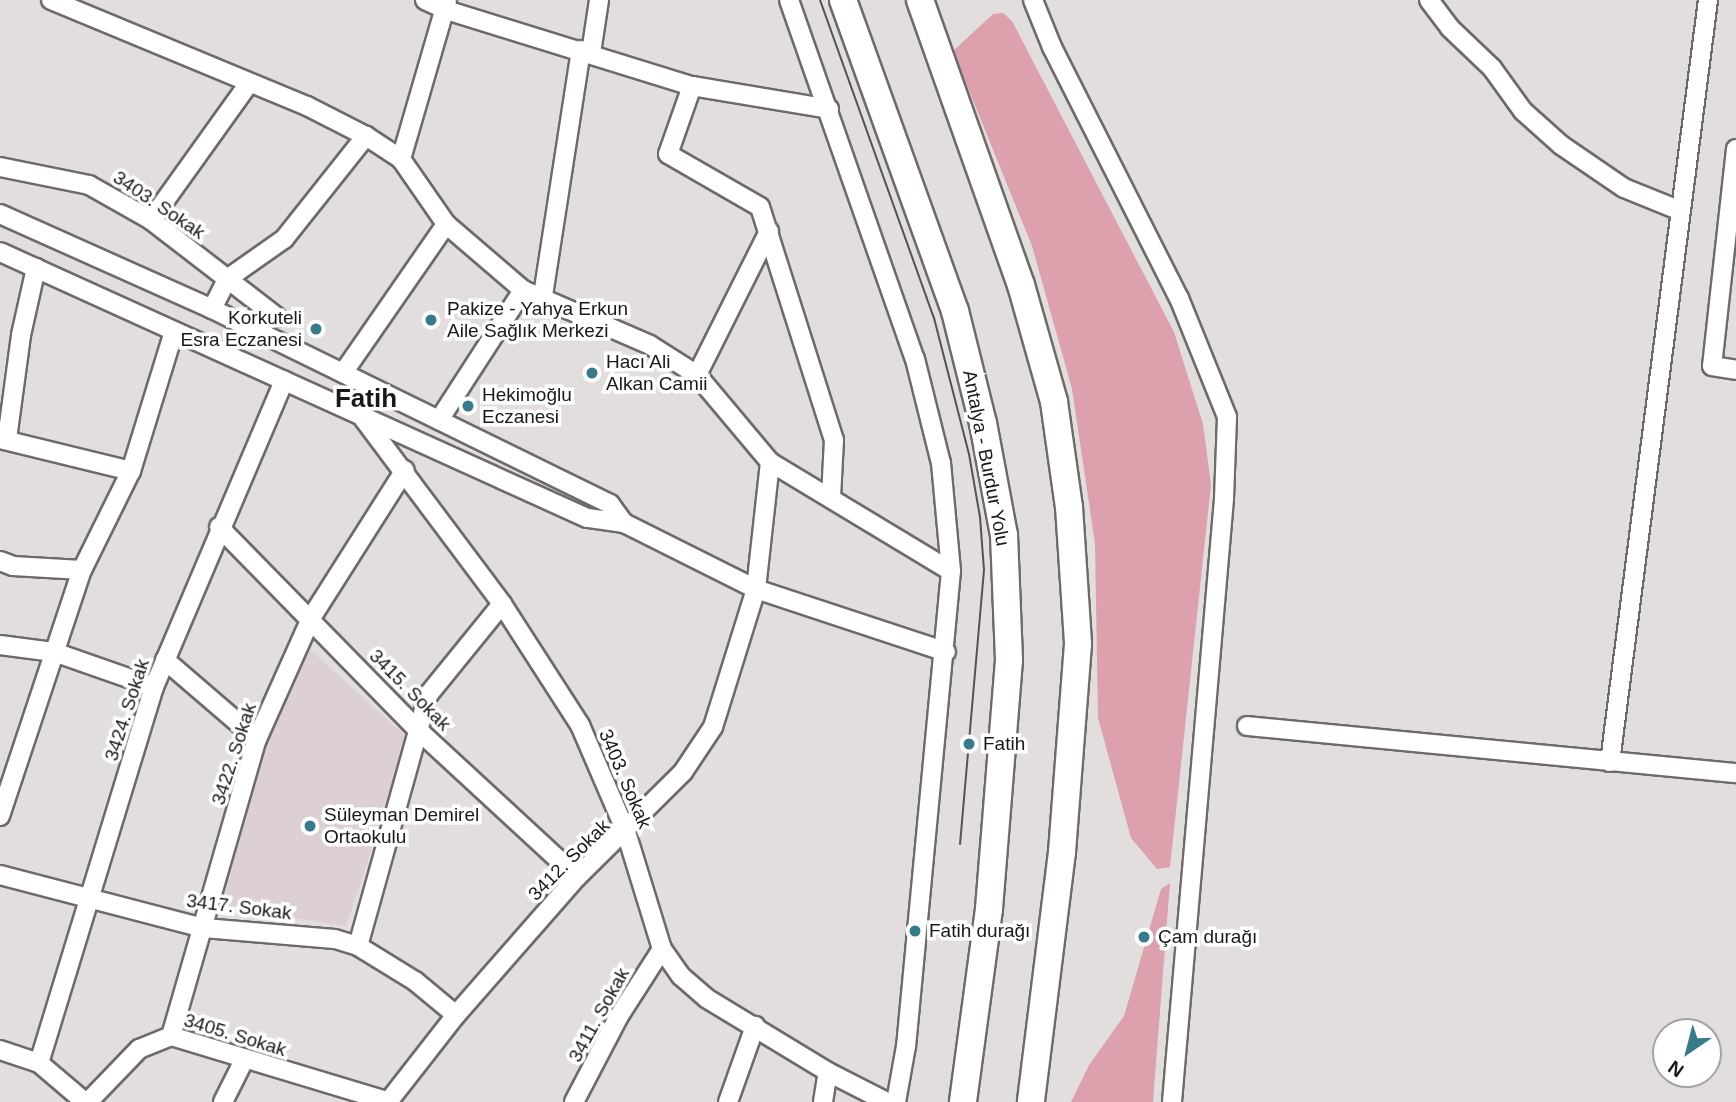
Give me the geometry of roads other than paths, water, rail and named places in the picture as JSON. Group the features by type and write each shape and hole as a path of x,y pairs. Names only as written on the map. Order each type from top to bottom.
{"highway":[{"name":"Antalya - Burdur Yolu","path":"843,0 955,311 983,423 1004,535 1009,660 989,909 962,1102"},
{"path":"920,0 1021,285 1054,402 1069,507 1078,644 1062,852 1031,1102"}],"street":[{"path":"51,0 249,83 366,136 401,159 446,224 523,290 542,302 650,345 697,375 771,462 951,571"},
{"path":"425,0 692,86 829,109"},
{"path":"542,302 586,51 599,0"},
{"path":"789,0 915,359 941,463 951,571 946,652 906,1046 895,1102"},
{"path":"1033,0 1052,47 1179,298 1227,416 1224,499 1172,1102"},
{"path":"1429,0 1539,127 1600,174 1681,211"},
{"path":"1610,762 1708,0"},
{"path":"401,159 446,5"},
{"path":"151,220 249,83"},
{"path":"692,86 668,154 746,195 760,206 834,440 831,497"},
{"path":"212,309 227,279 284,239 366,136"},
{"path":"1736,149 1712,366 1736,370"},
{"name":"3403. Sokak","path":"0,167 89,185 151,220 278,317"},
{"path":"0,214 212,309 610,504 624,523"},
{"path":"343,373 446,224"},
{"path":"697,375 769,231"},
{"path":"0,252 587,519 624,523 756,589 946,652"},
{"path":"36,268 21,335 4,439 131,471"},
{"path":"439,420 523,290"},
{"path":"0,816 82,570 131,471 174,331"},
{"name":"3424. Sokak","path":"39,1063 154,687 219,527 284,380"},
{"name":"3403. Sokak","path":"361,416 405,470 502,604 580,725 626,832 662,949 681,976 706,998 828,1072 887,1102"},
{"name":"3412. Sokak","path":"389,1102 456,1015 577,877 626,832 683,772 713,727 740,653 756,589 771,462"},
{"name":"3422. Sokak","path":"171,1036 257,739 311,618 405,470"},
{"name":"3415. Sokak","path":"219,527 419,731 577,877"},
{"path":"0,561 82,570"},
{"path":"358,946 428,695 502,604"},
{"path":"0,645 54,652 154,687"},
{"path":"165,660 257,739"},
{"path":"1247,726 1736,773"},
{"name":"3417. Sokak","path":"0,875 204,928 335,939 358,946 415,981 456,1015"},
{"name":"3411. Sokak","path":"574,1102 619,1016 662,949"},
{"path":"728,1102 755,1027"},
{"name":"3405. Sokak","path":"87,1102 139,1049 171,1036 389,1102"},
{"path":"0,1050 39,1063 87,1102"},
{"path":"223,1102 244,1060"},
{"path":"823,1102 828,1072"}],"tram line":[{"path":"820,0 934,318 969,454 980,517 984,570 960,844"}],"place":[{"name":"Pakize - Yahya Erkun Aile Sağlık Merkezi","path":"431,320"},
{"name":"Korkuteli Esra Eczanesi","path":"316,329"},
{"name":"Hacı Ali Alkan Camii","path":"592,373"},
{"name":"Hekimoğlu Eczanesi","path":"468,406"},
{"name":"Fatih","path":"969,744"},
{"name":"Süleyman Demirel Ortaokulu","path":"310,826"},
{"name":"Fatih durağı","path":"915,931"},
{"name":"Çam durağı","path":"1144,937"}],"district":[{"name":"Fatih","path":"366,399"}]}
